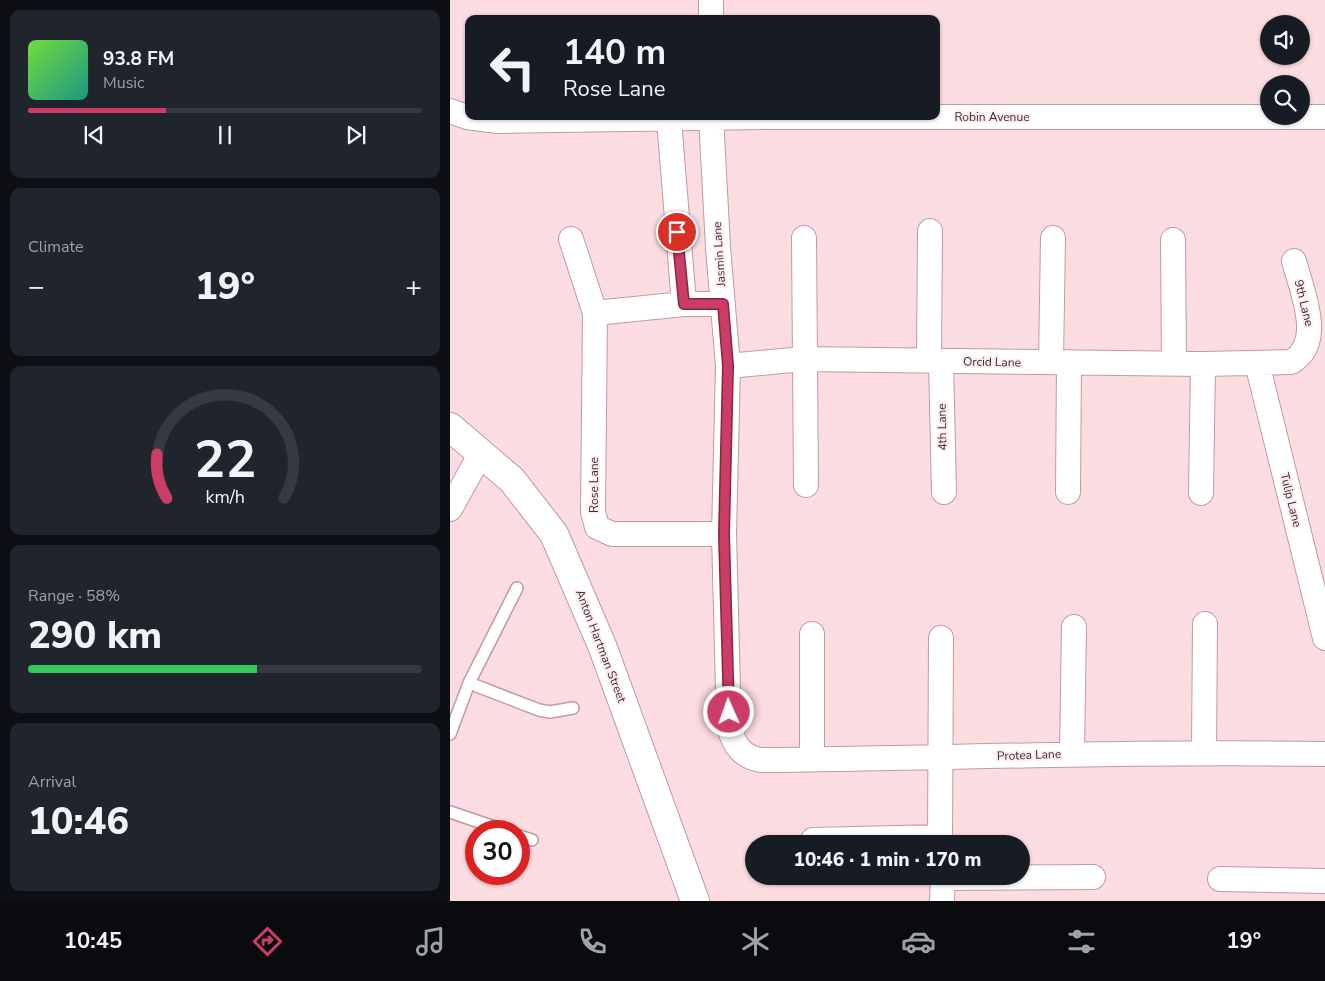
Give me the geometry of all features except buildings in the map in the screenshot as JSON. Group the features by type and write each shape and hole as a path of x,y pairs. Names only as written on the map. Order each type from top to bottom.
{"street":[{"path":"711,0 711,15"},
{"name":"Robin Avenue","path":"450,111 465,115"},
{"name":"Robin Avenue","path":"940,117 1325,117"},
{"name":"Robin Avenue","path":"492,120 669,120"},
{"path":"669,120 684,304"},
{"name":"Jasmin Lane","path":"711,120 728,366 724,534 729,727 737,747"},
{"name":"4th Lane","path":"930,231 935,361 944,492"},
{"path":"804,238 806,485"},
{"path":"1053,238 1068,492"},
{"name":"Rose Lane","path":"571,239 595,313 593,512 598,527 612,534 724,534"},
{"path":"1173,240 1174,363"},
{"name":"9th Lane","path":"1257,363 1291,362 1301,357 1311,341 1312,328 1294,261"},
{"path":"595,313 684,304 723,304"},
{"name":"Orcid Lane","path":"728,366 804,359 1257,363"},
{"name":"Tulip Lane","path":"1257,363 1325,638"},
{"path":"1201,493 1203,364"},
{"name":"Anton Hartman Street","path":"450,427 480,455 512,480 554,534 565,556 602,648 695,901"},
{"path":"450,509 480,455"},
{"path":"1204,752 1205,624"},
{"path":"1072,753 1074,627"},
{"path":"812,634 812,759"},
{"path":"939,835 942,758 941,638"},
{"name":"Protea Lane","path":"737,747 746,756 754,759 942,758 1072,753 1204,752 1325,754"},
{"path":"1030,880 1093,877"},
{"path":"1220,879 1325,881"}],"lane":[{"path":"450,734 469,684 517,588"},
{"path":"469,684 538,710 550,712 573,708"},
{"path":"450,812 474,820"}],"route":[{"path":"677,232 684,304 723,304 728,366 724,534 729,712"}]}
